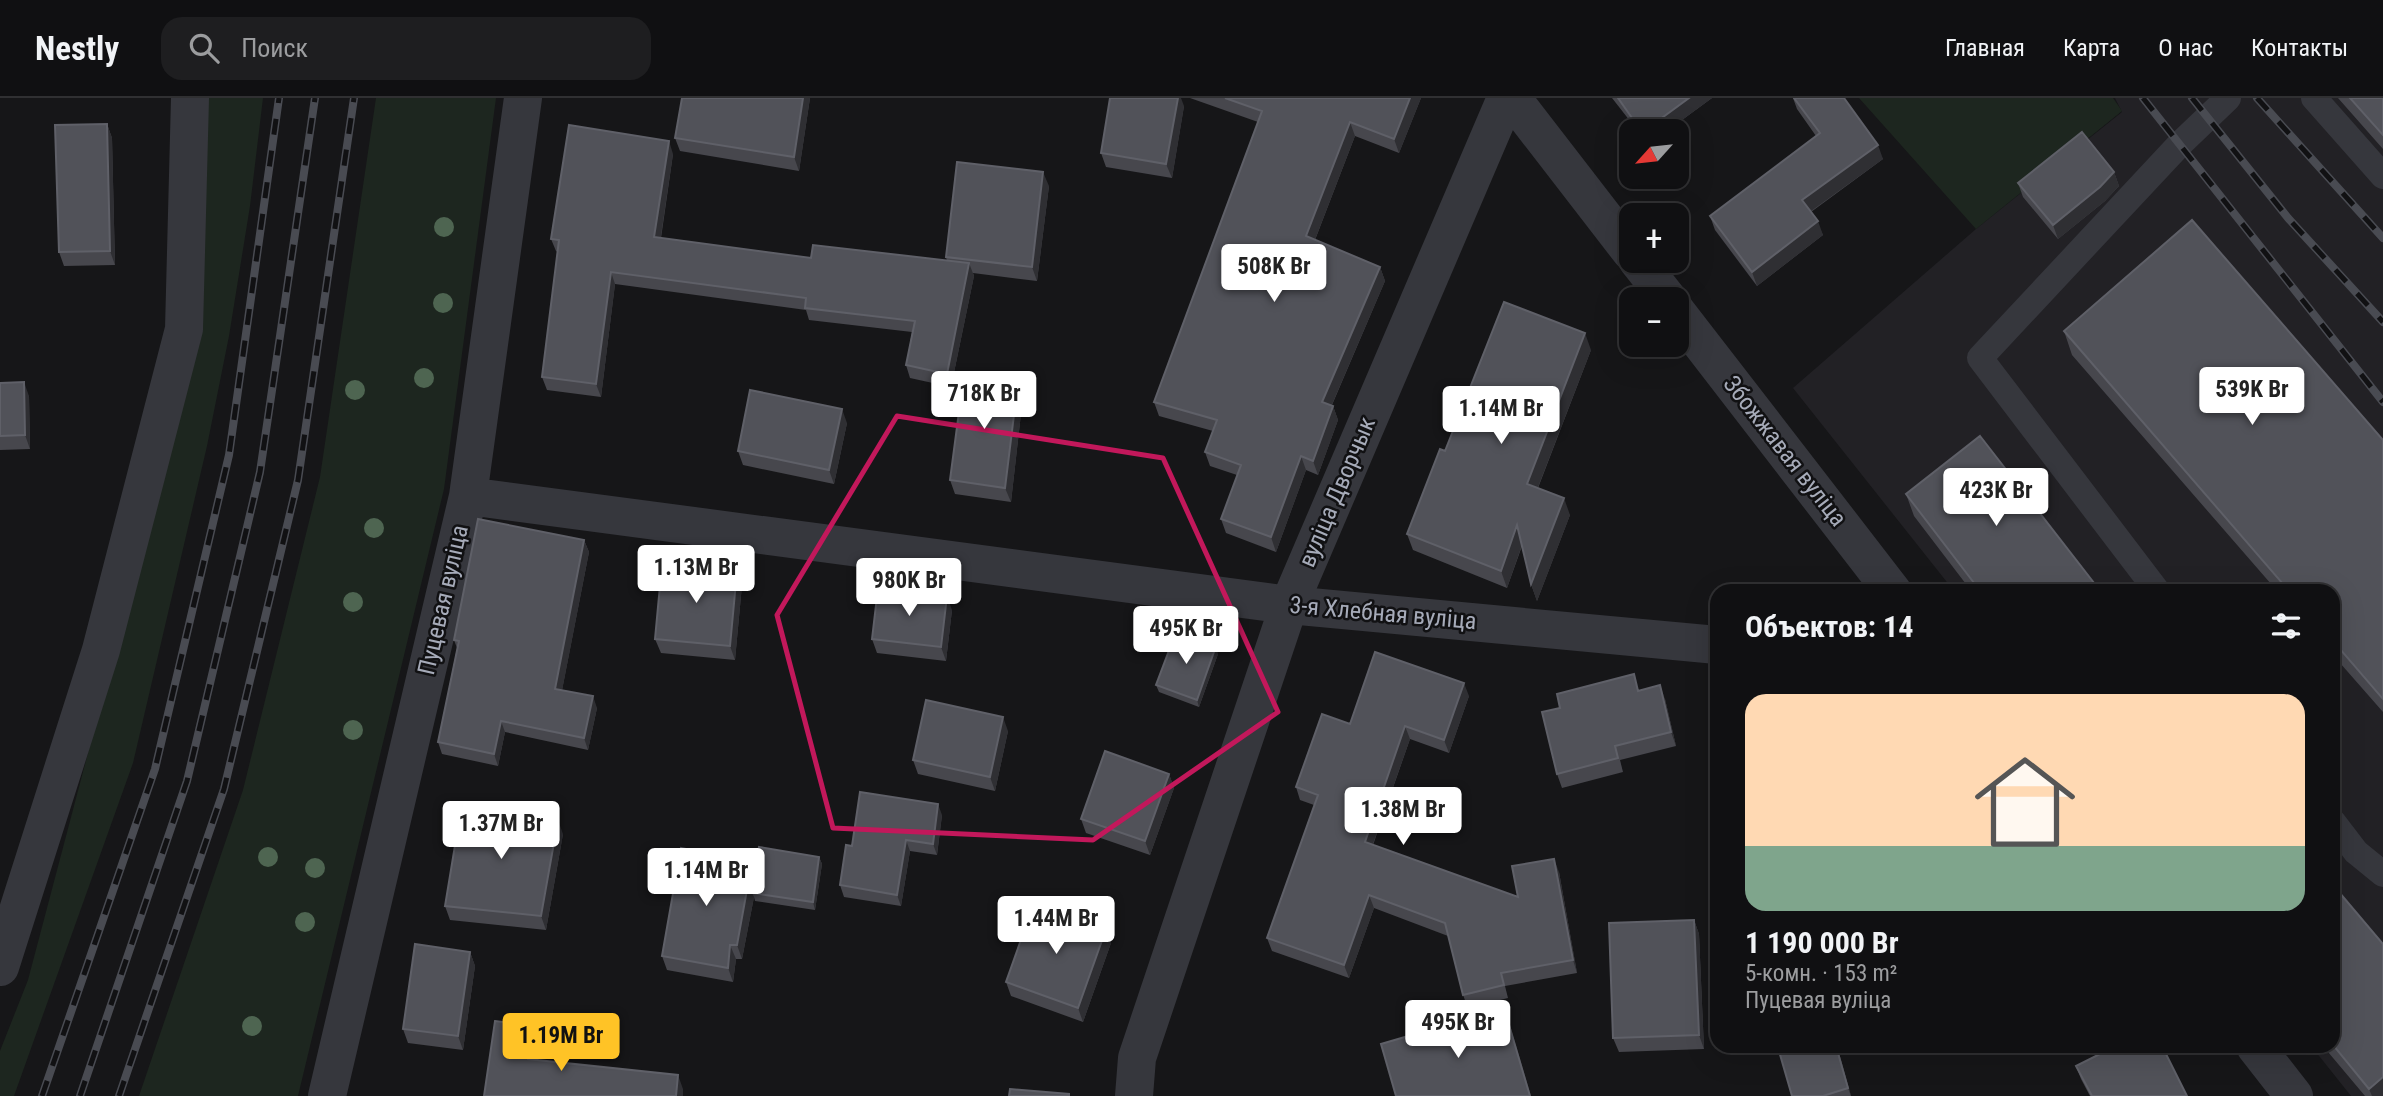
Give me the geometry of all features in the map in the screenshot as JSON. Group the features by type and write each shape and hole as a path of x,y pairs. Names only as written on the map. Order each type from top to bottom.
{"street":[{"path":"0,967 101,650 184,330 190,98"},
{"name":"Пуцевая вуліца","path":"327,1096 468,496 523,98"},
{"name":"вуліца Дворчык","path":"1134,1096 1137,1058 1289,605 1506,98"},
{"path":"1512,98 1619,236"},
{"path":"1647,273 1659,287"},
{"name":"Збожжавая вуліца","path":"1689,328 1887,584"},
{"name":"3-я Хлебная вуліца","path":"468,496 1289,605 1710,644"},
{"path":"2260,1053 2294,1096"}],"lane":[{"path":"2152,584 1980,358 2179,144 2228,98"},
{"path":"2314,98 2383,176"},
{"path":"2340,831 2356,852 2383,874"}],"highlighted area":[{"path":"897,416 1163,458 1278,712 1093,840 833,828 777,615"}],"shaded area":[{"path":"208,98 263,98 250,206 229,336 207,446 133,763 14,1096 0,1096 0,1051 28,980 199,333"},
{"path":"376,98 496,98 444,489 298,1096 139,1096 243,790 320,477"},
{"path":"1859,98 2113,98 2122,111 1976,229"},
{"path":"2115,98 2383,98 2383,1096 2351,1096 2317,1053 2340,1053 2340,584 1948,584 1793,388 1976,229 2122,112"}],"building":[{"path":"682,98 803,98 794,157 675,138"},
{"path":"1110,98 1178,98 1166,164 1101,153"},
{"path":"1225,98 1410,98 1394,139 1350,122 1306,236 1380,267 1322,402 1333,406 1313,461 1301,456 1271,537 1221,519 1241,465 1205,452 1217,420 1154,402 1262,111"},
{"path":"1618,98 1689,98 1660,119 1632,118"},
{"path":"1794,98 1844,98 1878,145 1802,200 1818,221 1752,272 1710,216 1820,133"},
{"path":"2350,98 2383,98 2383,135"},
{"path":"107,124 110,251 59,252 55,125"},
{"path":"569,125 669,141 654,237 811,258 813,245 969,263 947,374 906,365 915,321 805,308 806,298 611,272 596,384 542,377 559,240 551,239"},
{"path":"2082,132 2114,172 2100,187 2053,225 2018,183"},
{"path":"957,162 1043,172 1032,267 946,257"},
{"path":"2192,220 2383,440 2383,699 2340,649 2340,584 2283,584 2064,331"},
{"path":"1504,302 1585,333 1527,484 1564,498 1531,584 1517,525 1501,571 1407,534 1440,449 1445,451"},
{"path":"964,374 1018,382 1005,488 950,480"},
{"path":"24,382 25,435 0,436 0,383"},
{"path":"750,390 842,409 829,470 738,451"},
{"path":"1980,436 2095,584 1975,584 1906,494"},
{"path":"478,519 584,540 555,689 593,696 584,738 501,721 494,754 438,742 459,641 454,640"},
{"path":"662,564 737,571 730,646 655,639"},
{"path":"878,588 947,596 941,647 872,639"},
{"path":"1176,632 1216,646 1197,700 1156,685"},
{"path":"1375,652 1464,683 1444,740 1405,726 1365,842 1518,897 1512,866 1554,859 1573,960 1501,973 1504,985 1463,995 1445,923 1369,895 1344,965 1267,938 1318,795 1296,787 1322,714 1350,724"},
{"path":"1634,674 1638,691 1660,685 1671,732 1615,746 1618,758 1557,774 1542,712 1560,708 1557,694"},
{"path":"926,700 1003,717 990,777 913,760"},
{"path":"1105,751 1169,774 1145,841 1081,819"},
{"path":"860,792 938,804 933,844 906,840 897,895 840,885 846,845 852,846"},
{"path":"462,803 558,820 541,916 445,906"},
{"path":"759,847 819,857 813,902 752,893"},
{"path":"681,848 752,862 737,945 730,945 728,968 662,956"},
{"path":"2340,893 2383,944 2383,1077 2369,1089 2340,1053"},
{"path":"1034,903 1106,929 1078,1008 1006,982"},
{"path":"1694,920 1699,1035 1613,1038 1609,923"},
{"path":"415,944 470,952 458,1036 403,1029"},
{"path":"1504,1008 1530,1096 1396,1096 1381,1044"},
{"path":"495,1021 533,1026 528,1059 678,1075 676,1096 484,1096"},
{"path":"1780,1053 1838,1053 1848,1088 1823,1096 1792,1096"},
{"path":"2102,1053 2166,1053 2187,1096 2092,1096 2076,1066"},
{"path":"1010,1089 1069,1094 1069,1096 1009,1096"}],"railway":[{"path":"42,1096 155,769 229,455 279,98"},
{"path":"80,1096 187,781 260,472 315,98"},
{"path":"119,1096 224,789 298,480 354,98"},
{"path":"2143,98 2383,402"},
{"path":"2192,98 2288,218 2383,322"},
{"path":"2257,98 2383,238"}]}
